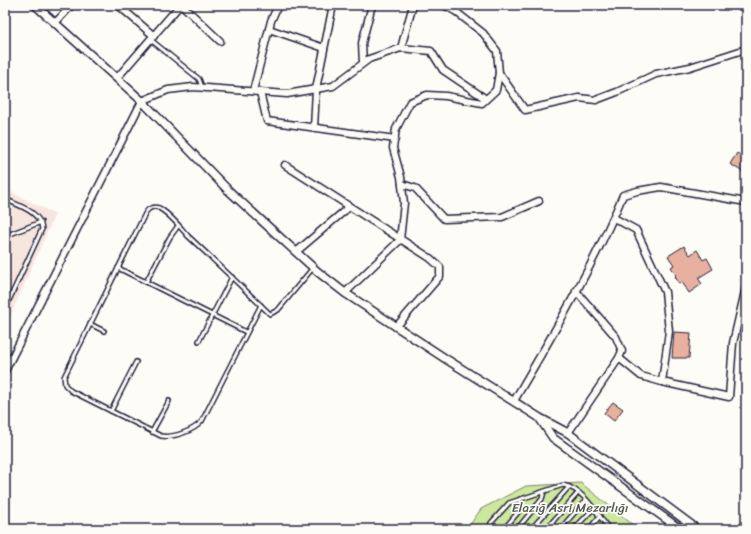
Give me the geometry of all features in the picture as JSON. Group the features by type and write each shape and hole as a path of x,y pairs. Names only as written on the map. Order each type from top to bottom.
{"street":[{"path":"35,5 56,22 142,101 228,190 313,268 345,293 396,327 540,418 568,433 697,529"},
{"path":"56,22 72,5"},
{"path":"118,5 153,38"},
{"path":"117,78 180,5 220,42"},
{"path":"253,91 269,29 278,5"},
{"path":"314,128 316,89 333,5"},
{"path":"363,63 362,43 372,5"},
{"path":"401,48 413,5"},
{"path":"345,293 400,240 404,203 402,184 393,148 396,129 410,102 426,95 446,96 482,103 496,90 499,73 497,51 483,34 455,11 444,5"},
{"path":"269,29 324,48"},
{"path":"5,370 142,101 168,90 202,87 287,94 333,86 369,58 401,48 431,51 443,70 486,99"},
{"path":"499,73 525,110 579,98 596,100 656,74 690,67 746,49"},
{"path":"260,92 267,121 395,138"},
{"path":"285,165 430,258 440,267 440,276 396,327"},
{"path":"402,184 415,188 444,219 502,217 539,201"},
{"path":"514,401 576,291 614,218 623,195 661,187 746,202"},
{"path":"296,252 349,206"},
{"path":"614,218 636,230 665,292 668,331 662,382"},
{"path":"619,358 641,376 729,397 733,343 746,287"},
{"path":"568,433 619,358 622,351 616,337 576,291"},
{"path":"540,418 553,438 680,529"}],"lane":[{"path":"153,38 199,79 202,87"},
{"path":"5,199 33,213 41,222 42,232 5,309"},
{"path":"261,305 198,426 166,437 152,432 71,391 64,381 64,377 118,268 148,210 153,207 158,208 178,226 232,277 261,305 270,314 274,313 313,268"},
{"path":"5,236 41,222"},
{"path":"146,282 170,237 178,226"},
{"path":"118,268 246,332"},
{"path":"199,340 232,277"},
{"path":"90,324 104,331"},
{"path":"111,411 136,362"},
{"path":"152,432 169,401"},
{"path":"489,529 491,523 509,503 561,485 569,487 586,500 594,508 609,529"},
{"path":"531,529 569,487"},
{"path":"517,529 542,499 544,492"},
{"path":"546,529 578,493"},
{"path":"504,529 520,510 520,499"},
{"path":"560,529 586,500"},
{"path":"574,529 594,508"},
{"path":"588,529 600,516"},
{"path":"603,529 606,525"}],"shaded area":[{"path":"5,189 55,214 5,328"}],"green space":[{"name":"Elazığ Asri Mezarlığı","path":"581,483 638,529 467,529 481,509 526,486"}],"building":[{"path":"737,153 746,159 746,167 743,172 730,164"},
{"path":"684,246 690,255 697,250 703,260 707,258 713,269 698,278 702,284 689,293 682,282 679,284 671,267 674,265 668,256"},
{"path":"674,332 691,333 689,358 672,358"},
{"path":"613,402 623,409 614,421 604,413"}]}
